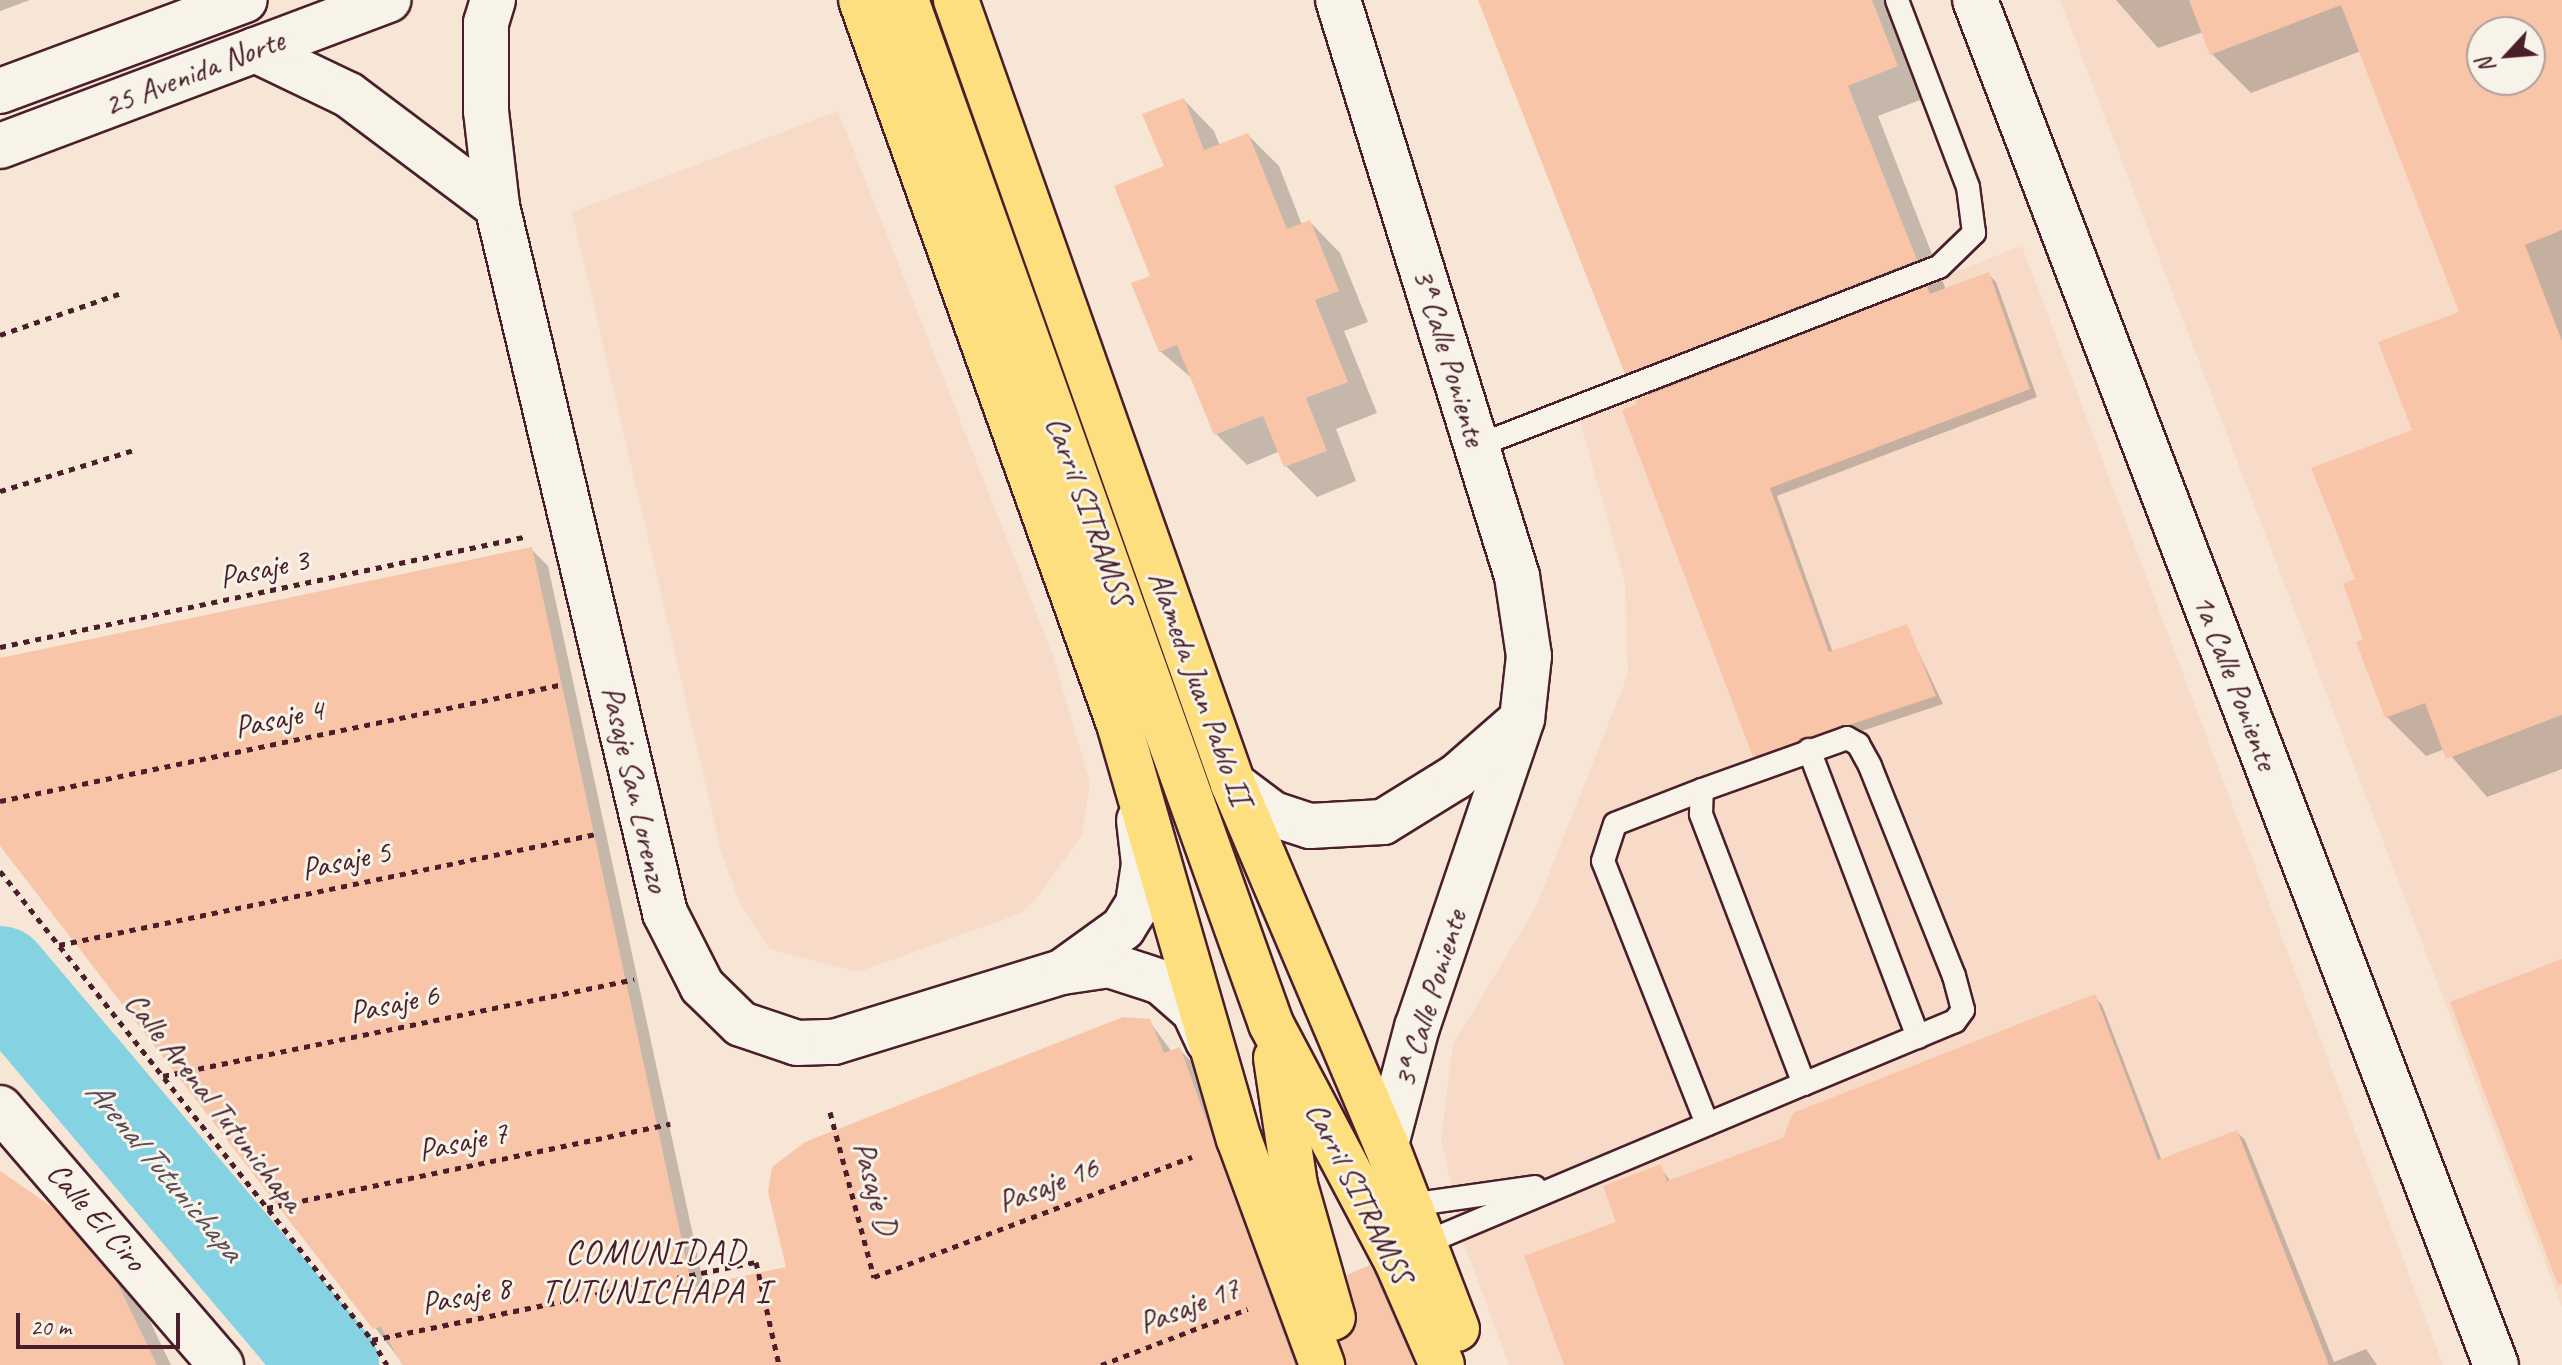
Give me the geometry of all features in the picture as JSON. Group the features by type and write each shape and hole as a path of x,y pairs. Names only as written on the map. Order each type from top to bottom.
{"main road":[{"path":"861,0 1133,770 1239,1139 1322,1365"},
{"name":"Carril SITRAMSS","path":"906,0 1271,1024 1397,1262 1442,1365"},
{"name":"Alameda Juan Pablo II","path":"956,0 1233,784 1386,1144 1471,1365"},
{"name":"Carril SITRAMSS","path":"1271,1024 1295,1185 1327,1304 1351,1365"}],"street":[{"name":"25 Avenida Norte","path":"0,91 245,0"},
{"name":"25 Avenida Norte","path":"0,146 388,0"},
{"name":"Pasaje San Lorenzo","path":"493,0 486,23 486,111 497,206 665,913 702,986 741,1024 797,1043 862,1036 1062,972 1109,965 1161,982 1194,1011 1217,1069"},
{"name":"3ª Calle Poniente","path":"1338,0 1477,446 1525,617 1529,656 1522,719 1417,1027 1386,1144"},
{"name":"1a Calle Poniente","path":"1975,0 2496,1365"},
{"path":"255,50 349,95 497,206"},
{"path":"1233,784 1273,814 1310,826 1383,822 1456,777 1522,719"},
{"name":"Pasaje San Lorenzo","path":"1062,972 1111,938 1138,904 1144,864 1133,770"},
{"name":"Calle El Ciro","path":"0,1108 221,1365"}],"lane":[{"path":"1477,446 1939,267 1974,233 1968,187 1897,0"},
{"path":"1417,1224 1572,1182 1955,1021 1963,1010 1954,976 1858,744 1847,738 1615,824 1603,861 1707,1124"},
{"path":"1809,750 1918,1037"},
{"path":"1702,790 1701,814 1804,1084"},
{"path":"1417,1224 1572,1182"}],"path":[{"path":"0,335 121,293"},
{"path":"0,491 137,449"},
{"name":"Pasaje 3","path":"0,647 537,534"},
{"name":"Pasaje 4","path":"0,801 568,683"},
{"name":"Pasaje 5","path":"59,945 644,824"},
{"name":"Calle Arenal Tutunichapa","path":"0,871 372,1340 387,1365"},
{"name":"Pasaje 6","path":"163,1076 634,979"},
{"name":"Pasaje D","path":"830,1112 874,1277"},
{"name":"Pasaje 7","path":"267,1208 670,1124"},
{"name":"Pasaje 16","path":"874,1277 1239,1139"},
{"name":"Pasaje 8","path":"372,1340 756,1262 779,1365"},
{"name":"Pasaje 17","path":"1101,1365 1294,1292"}],"shaded area":[{"path":"2060,0 2562,0 2562,1307"},
{"path":"838,111 1052,653 1090,783 1082,835 1037,898 1019,914 858,972 769,949 738,899 721,851 572,212"},
{"path":"2022,246 2443,1365 1509,1365 1465,1246 1441,1139 1453,1044 1535,909 1628,674 1625,582 1579,417"}],"building":[{"path":"1478,0 1872,0 1898,66 1848,86 1917,260 1625,374"},
{"path":"2189,0 2562,0 2562,230 2525,245 2562,341 2562,715 2446,759 2425,703 2385,718 2356,642 2363,639 2343,584 2355,579 2311,468 2412,430 2378,342 2459,312 2341,5 2210,55"},
{"path":"1184,98 1204,150 1248,133 1287,229 1310,220 1339,291 1315,300 1348,382 1306,398 1327,451 1284,467 1263,416 1214,435 1177,345 1159,352 1131,283 1150,276 1114,186 1164,166 1142,114"},
{"path":"1989,272 2030,389 1770,488 1829,652 1907,624 1936,696 1753,757 1622,410 1637,404 1636,400 1927,286 1930,294"},
{"path":"532,547 692,1287 786,1267 768,1192 772,1167 805,1142 1123,1017 1150,1019 1164,1053 1180,1047 1295,1365 402,1365 381,1327 373,1329 0,846 0,658"},
{"path":"2562,959 2562,1284 2558,1285 2450,1002"},
{"path":"2095,994 2158,1160 2237,1130 2329,1365 1564,1365 1524,1256 1616,1222 1603,1186 1661,1164 1667,1181 1783,1138 1793,1113"},
{"path":"0,1171 52,1207 117,1282 157,1365 0,1365"},
{"path":"1370,1265 1415,1365 1346,1365 1340,1342 1357,1323 1347,1275"}],"waterway":[{"name":"Arenal Tutunichapa","path":"0,975 330,1365"}],"district":[{"name":"COMUNIDAD TUTUNICHAPA I","path":"656,1270"}]}
